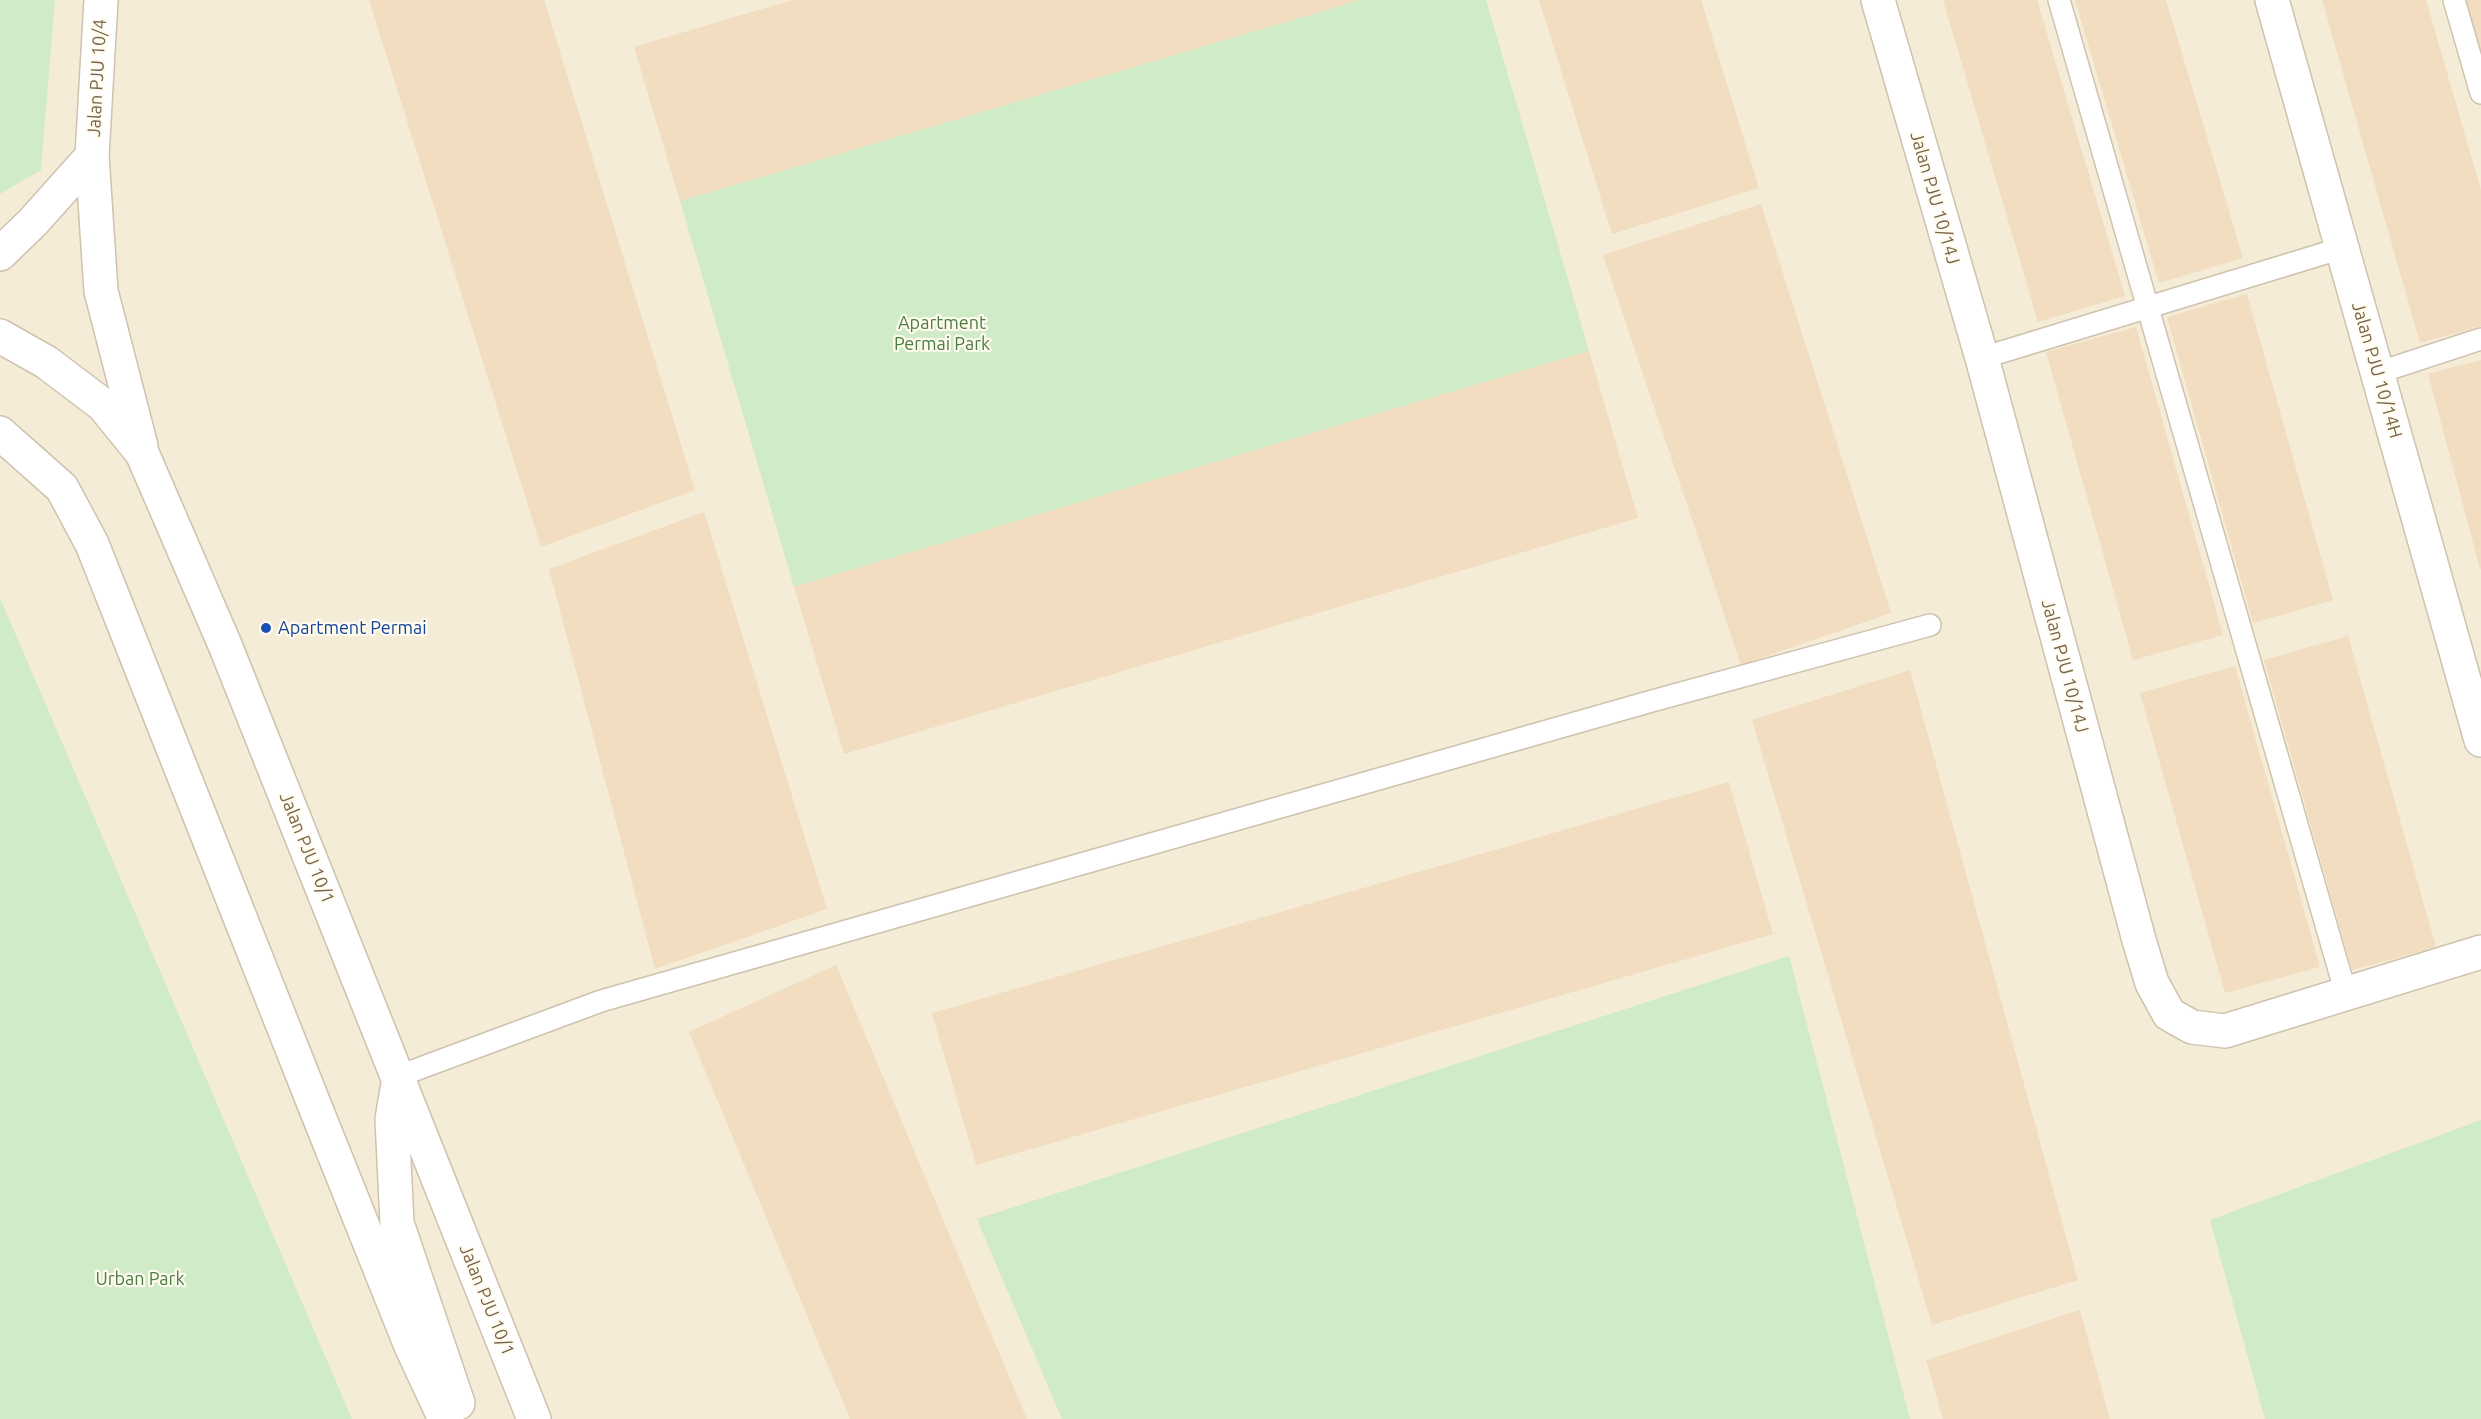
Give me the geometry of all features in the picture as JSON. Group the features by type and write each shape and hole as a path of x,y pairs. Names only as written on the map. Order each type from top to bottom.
{"street":[{"name":"Jalan PJU 10/4","path":"101,0 92,156 101,291 142,453"},
{"name":"Jalan PJU 10/14J","path":"1878,0 1982,358 2139,940 2152,983 2169,1014 2192,1027 2225,1031 2481,952"},
{"name":"Jalan PJU 10/14H","path":"2272,0 2481,740"},
{"path":"0,254 33,222 92,156"},
{"name":"Jalan PJU 10/1","path":"0,336 45,362 103,405 142,453 225,645 534,1419"},
{"path":"0,434 62,488 92,544 320,1120 411,1346 444,1419"},
{"path":"399,1076 392,1119 397,1223 463,1419"}],"lane":[{"path":"2059,0 2346,994"},
{"path":"2454,0 2481,93"},
{"path":"1982,358 2342,248"},
{"path":"2377,373 2481,339"},
{"path":"399,1076 601,1001 1641,704 1929,625"}],"shaded area":[{"path":"0,0 2481,0 2481,1419 0,1419"}],"green space":[{"path":"0,0 55,0 41,170 0,194"},
{"name":"Apartment Permai Park","path":"1359,0 1486,0 1589,351 794,587 680,201"},
{"name":"Urban Park","path":"0,598 352,1419 0,1419"},
{"path":"1789,956 1910,1419 1062,1419 977,1219"},
{"path":"2481,1120 2481,1419 2265,1419 2210,1220"}],"building":[{"path":"369,0 544,0 695,490 541,547"},
{"path":"792,0 1357,1 680,201 634,47"},
{"path":"1539,0 1701,0 1759,188 1612,234"},
{"path":"1943,0 2037,0 2125,296 2038,322"},
{"path":"2075,0 2166,0 2243,258 2159,283"},
{"path":"2322,0 2426,0 2481,190 2481,326 2420,343"},
{"path":"2466,0 2481,0 2481,51 2480,51"},
{"path":"1761,204 1891,613 1741,665 1603,255"},
{"path":"2247,294 2333,600 2253,623 2167,317"},
{"path":"2136,327 2223,635 2133,660 2046,352"},
{"path":"1589,351 1638,518 844,754 794,587"},
{"path":"2481,360 2481,568 2480,569 2428,374"},
{"path":"704,512 827,909 655,969 549,569"},
{"path":"2348,636 2436,947 2352,970 2264,660"},
{"path":"2235,666 2320,967 2225,993 2140,693"},
{"path":"1910,670 2078,1280 1932,1325 1752,720"},
{"path":"1729,782 1773,934 976,1165 932,1013"},
{"path":"836,965 1027,1419 850,1419 689,1032"},
{"path":"2080,1310 2110,1419 1943,1419 1926,1360"}],"place":[{"name":"Apartment Permai","path":"266,628"}]}
